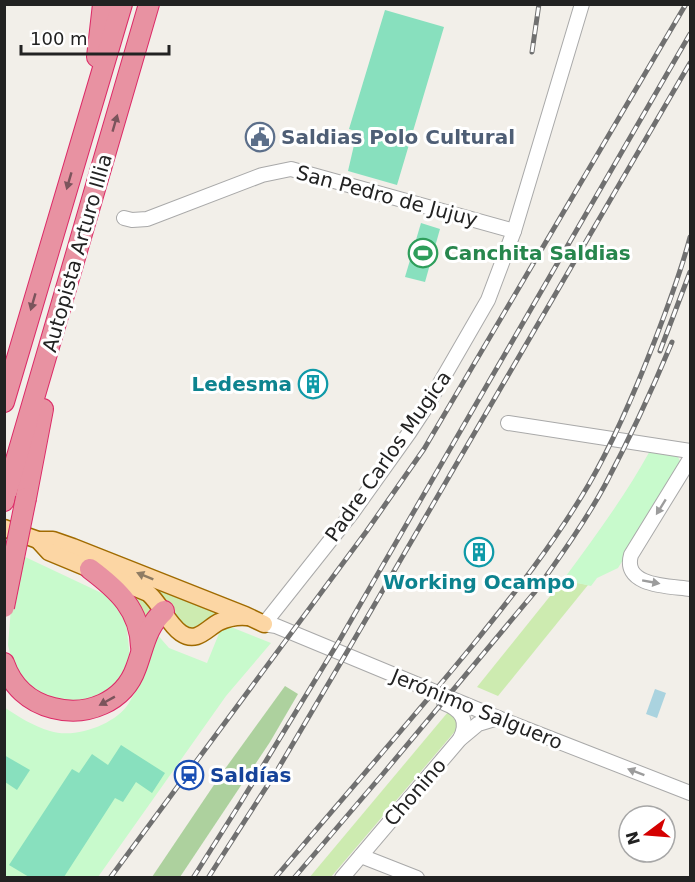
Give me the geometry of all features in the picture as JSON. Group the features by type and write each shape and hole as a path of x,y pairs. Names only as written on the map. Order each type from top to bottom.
{"highway":[{"path":"92,105 103,4"},
{"name":"Autopista Arturo Illia","path":"4,402 122,4"},
{"name":"Autopista Arturo Illia","path":"5,499 149,4"},
{"path":"4,607 63,300"},
{"path":"90,569 113,587 129,604 139,631 140,656"},
{"path":"4,663 14,683 29,698 50,708 77,711 104,704 122,691 133,676 151,626 164,611"}],"main road":[{"name":"Jerónimo Salguero","path":"4,528 38,540 53,540 73,547 257,621"},
{"name":"Jerónimo Salguero","path":"38,540 49,552 148,593 175,627 187,636 200,635 227,619 257,621"},
{"path":"164,611 184,600 199,597 207,606 210,628"}],"street":[{"name":"Padre Carlos Mugica","path":"257,621 352,513 428,404 488,300 514,231 582,4"},
{"name":"San Pedro de Jujuy","path":"124,218 147,219 262,175 291,169 514,231"},
{"path":"508,423 690,451"},
{"path":"690,459 631,555 630,561 631,570 640,580 690,589"},
{"name":"Jerónimo Salguero","path":"257,621 329,647 498,718 690,793"},
{"name":"Jerónimo Salguero","path":"257,621 273,633 456,708 464,718 465,725 460,739"},
{"name":"Chonino","path":"342,878 460,739 478,724 498,718"},
{"path":"361,856 417,878"}],"green space":[{"path":"385,10 444,27 397,185 348,171 357,132 349,129"},
{"name":"Canchita Saldias","path":"421,223 440,229 425,282 405,277"},
{"path":"651,449 677,455 681,463 618,568 597,578 591,586 563,580 620,500"},
{"path":"46,540 245,615 200,635 135,616"},
{"path":"4,547 110,597 126,621 130,658 119,687 100,702 60,705 27,689 14,669 8,645 11,608 5,605"},
{"path":"563,580 588,585 498,696 477,687"},
{"path":"231,627 271,643 226,696 98,877 5,877 4,707 32,724 50,731 71,733 94,728 114,718 129,703 141,678 156,633 169,648 207,663 220,631"},
{"path":"285,686 298,694 270,742 180,877 152,877 222,773"},
{"path":"448,712 459,719 457,729 331,877 309,878"},
{"path":"121,745 165,773 152,793 136,782 123,802 115,798 64,877 29,877 9,865 72,769 79,773 92,754 108,765"},
{"path":"4,755 30,770 17,790 5,782"}],"water":[{"path":"655,689 666,693 657,718 646,714"}],"railway":[{"path":"532,52 539,4"},
{"path":"110,878 366,532 424,449 686,4"},
{"path":"193,878 339,641 690,34"},
{"path":"208,878 278,769 690,63"},
{"path":"275,878 472,646 534,567 576,505 608,449 633,395 669,302 690,237"},
{"path":"660,351 690,272"},
{"path":"294,878 534,593 553,567 605,485 672,342"}],"place":[{"name":"Saldias Polo Cultural","path":"260,137"},
{"name":"Canchita Saldias","path":"423,253"},
{"name":"Ledesma","path":"313,384"},
{"name":"Working Ocampo","path":"479,552"},
{"name":"Saldías","path":"189,775"}]}
